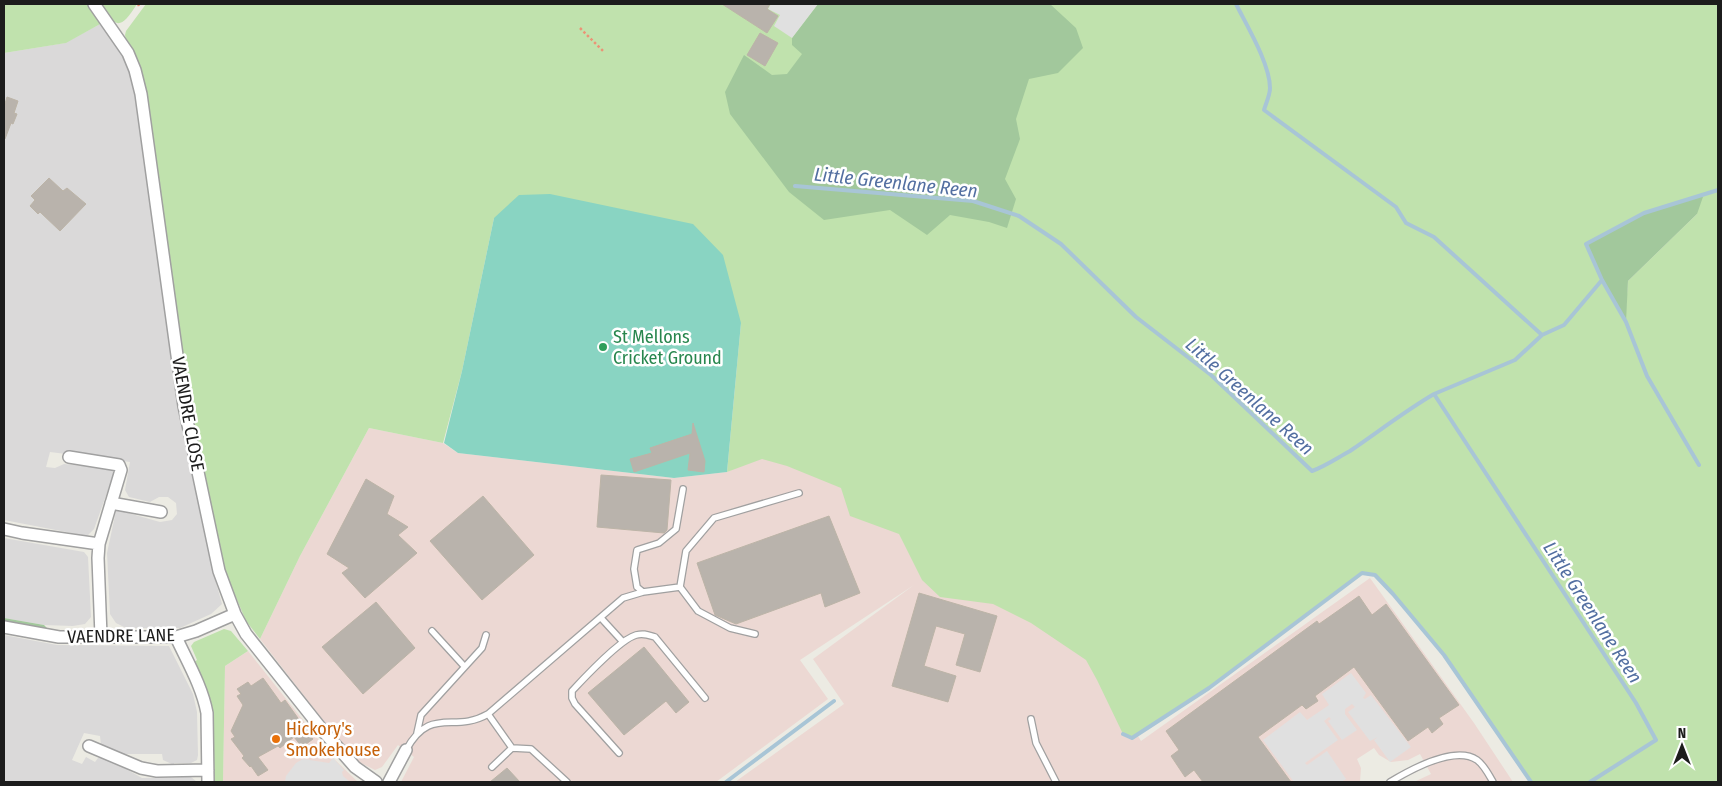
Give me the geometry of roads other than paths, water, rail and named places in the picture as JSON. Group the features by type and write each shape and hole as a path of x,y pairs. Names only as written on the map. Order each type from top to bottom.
{"street":[{"name":"VAENDRE CLOSE","path":"94,4 128,53 135,70 141,94 184,406 219,571 235,614 246,634 324,732 355,767 376,782"},
{"path":"69,457 119,465 121,470 99,544 102,636"},
{"path":"110,502 162,512"},
{"path":"4,529 99,544"},
{"name":"VAENDRE LANE","path":"4,627 53,636 176,637 196,632 235,614"},
{"path":"176,637 202,691 205,702 208,782"},
{"path":"89,746 141,768 157,771 208,770"},
{"path":"389,782 406,750"}],"lane":[{"path":"643,592 636,586 634,569 637,550 659,543 676,528 683,489"},
{"path":"755,634 730,628 698,611 680,587 686,551 714,518 798,493"},
{"path":"406,750 413,738 423,728 431,724 472,722 488,714 623,598 643,592 680,587"},
{"path":"601,618 623,642"},
{"path":"432,631 464,666"},
{"path":"618,753 575,704 572,698 572,691 623,642 634,636 646,634 655,638 705,698"},
{"path":"418,733 421,715 482,648 486,635"},
{"path":"488,714 512,748"},
{"path":"1031,719 1036,742 1047,768 1056,782"},
{"path":"492,767 512,748 531,749 567,782"},
{"path":"1390,782 1425,764 1460,755 1470,756 1479,761 1493,782"}],"waterway":[{"path":"1236,4 1257,45 1269,78 1269,96 1264,110 1396,207 1406,223 1434,237 1542,335"},
{"name":"Little Greenlane Reen","path":"795,186 973,201 1019,216 1061,244 1136,317 1211,375 1312,471 1350,451 1434,394 1636,703 1656,740 1590,782"},
{"path":"1699,465 1647,376 1626,322 1602,280 1586,244 1644,213 1718,190"},
{"path":"1434,394 1515,360 1542,335 1564,325 1602,280"},
{"path":"1123,734 1132,738 1209,688 1362,573 1375,575 1444,655 1531,782"},
{"path":"726,782 834,701"}],"place":[{"name":"St Mellons Cricket Ground","path":"603,347"},
{"name":"Hickory's Smokehouse","path":"276,739"}]}
